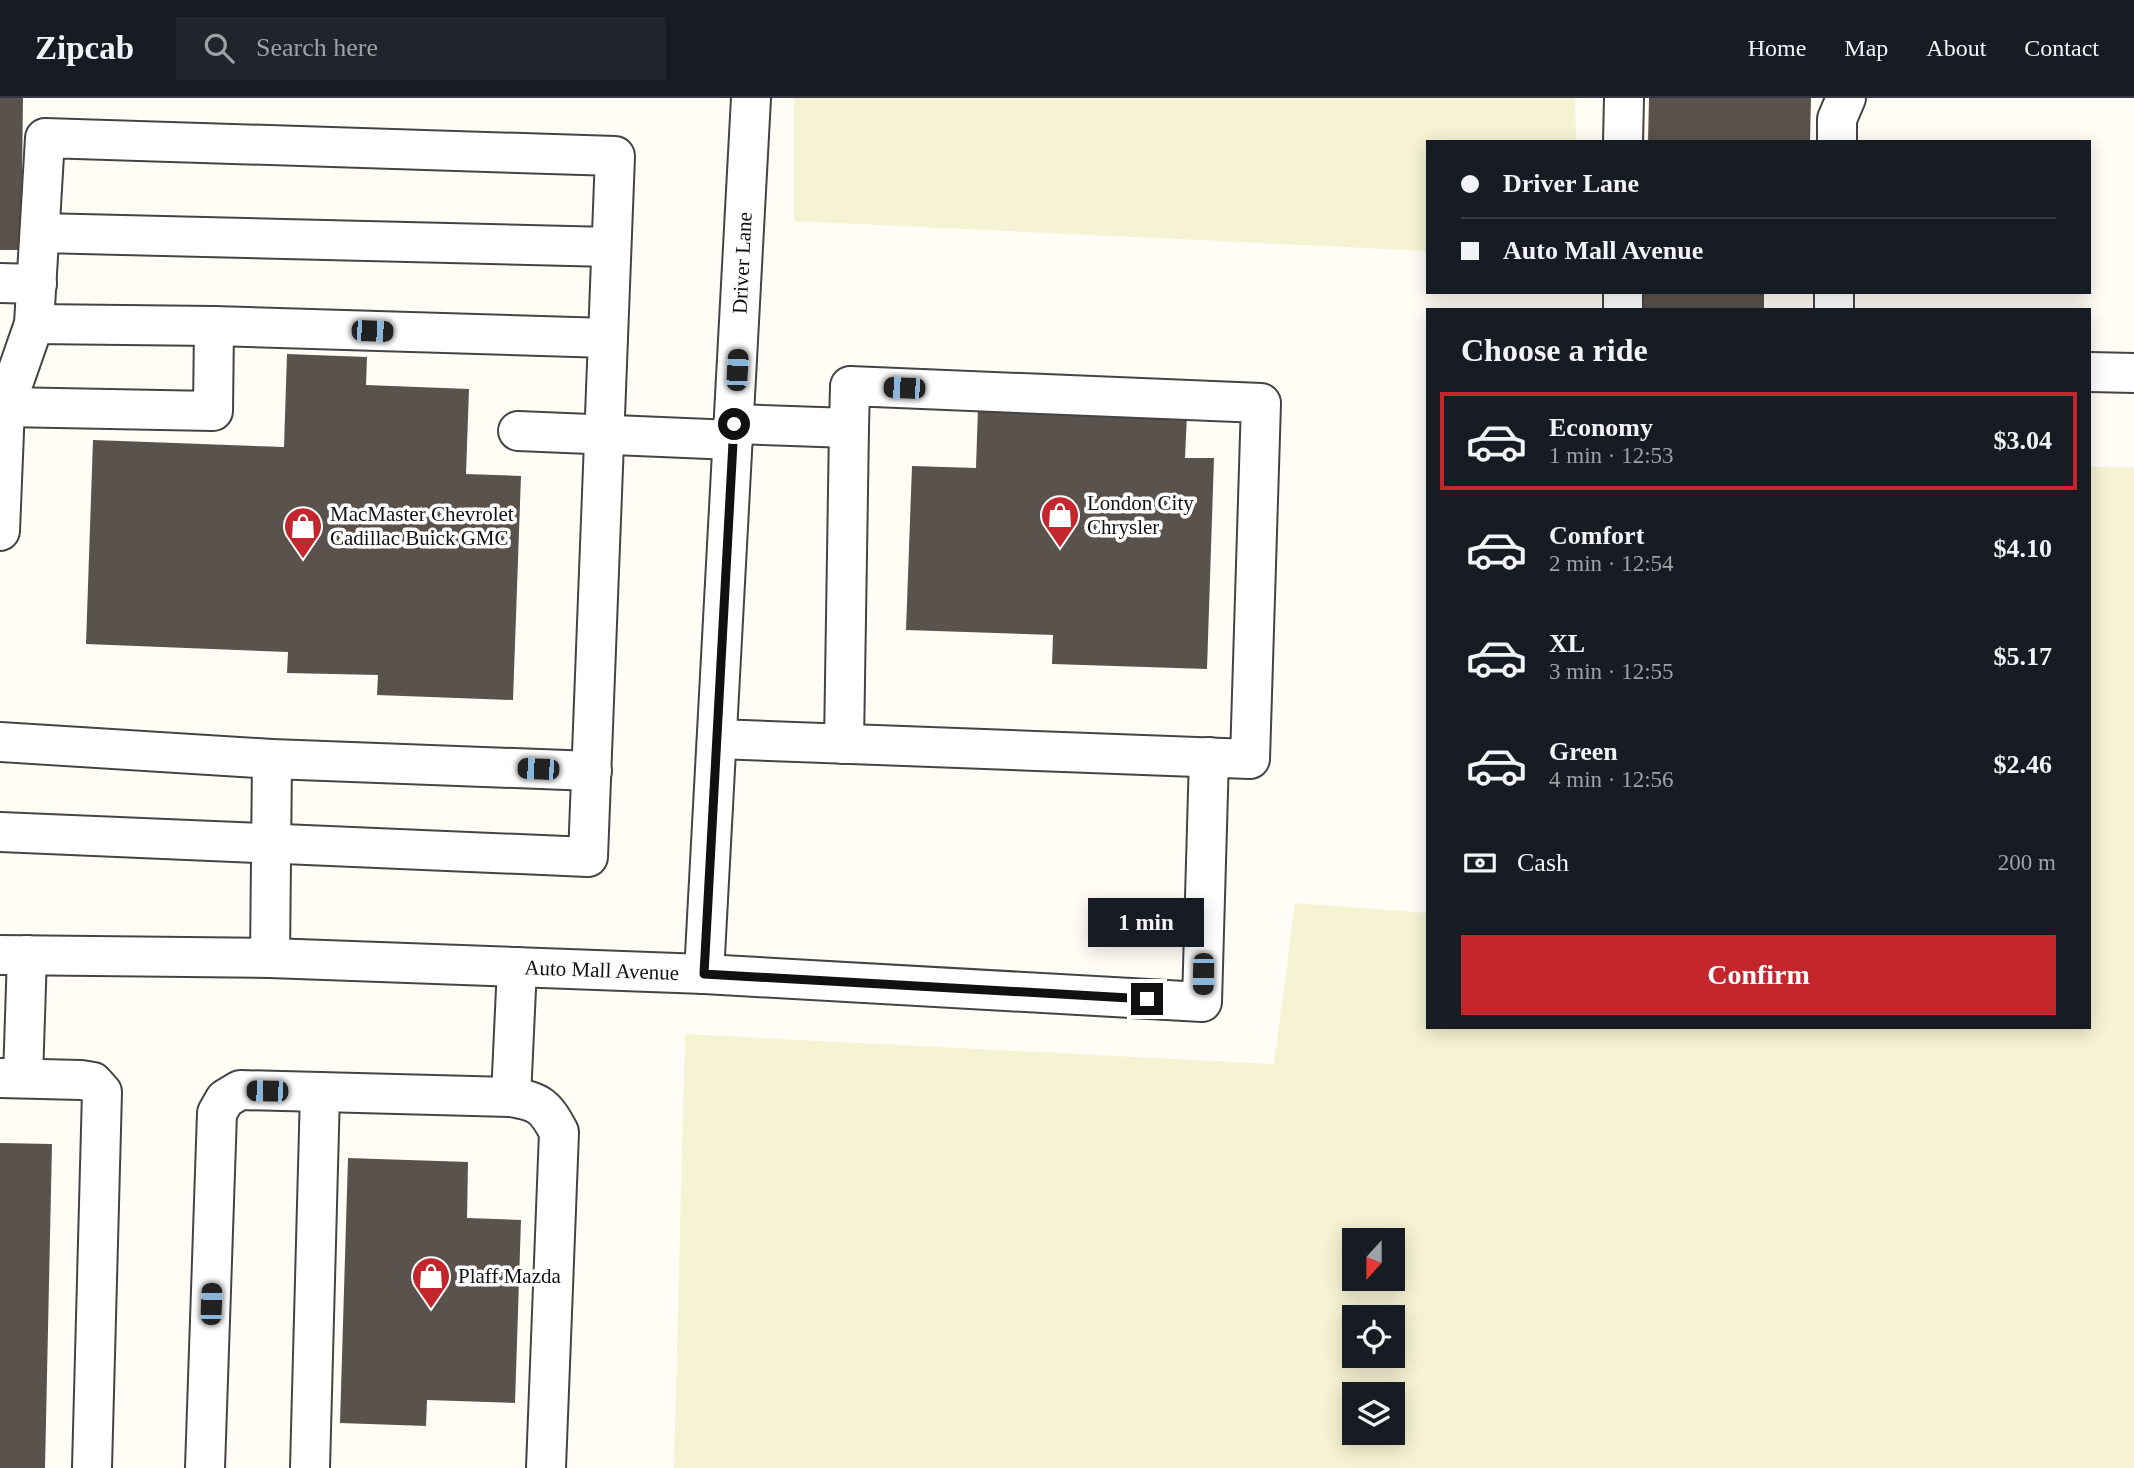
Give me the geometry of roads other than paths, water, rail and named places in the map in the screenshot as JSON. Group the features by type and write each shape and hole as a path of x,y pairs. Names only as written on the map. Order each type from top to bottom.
{"street":[{"name":"Driver Lane","path":"704,974 751,98"},
{"path":"1623,98 1623,140"},
{"path":"1837,140 1838,119 1846,98"},
{"path":"0,531 5,407 34,324 18,284 40,233 45,138 615,156 588,858 0,832"},
{"path":"40,233 611,247"},
{"path":"34,324 214,326 608,338"},
{"path":"5,407 213,411 214,326"},
{"path":"2091,372 2134,373"},
{"path":"717,738 844,744 1250,758 1261,403 850,386 844,744"},
{"path":"519,431 604,434 849,428"},
{"path":"0,742 272,759 592,771"},
{"name":"Auto Mall Avenue","path":"13,955 270,958 704,974 1202,1002 1209,757"},
{"path":"270,958 272,759"},
{"path":"13,955 12,1078 81,1080 93,1082 102,1092 92,1468"},
{"path":"511,1097 517,967"},
{"path":"205,1468 217,1113 225,1099 240,1090 511,1097 528,1100 544,1108 559,1132 546,1468"},
{"path":"310,1468 320,1092"}],"place":[{"name":"London City Chrysler","path":"1060,549"},
{"name":"MacMaster Chevrolet Cadillac Buick GMC","path":"303,560"},
{"name":"Plaff Mazda","path":"431,1310"}]}
